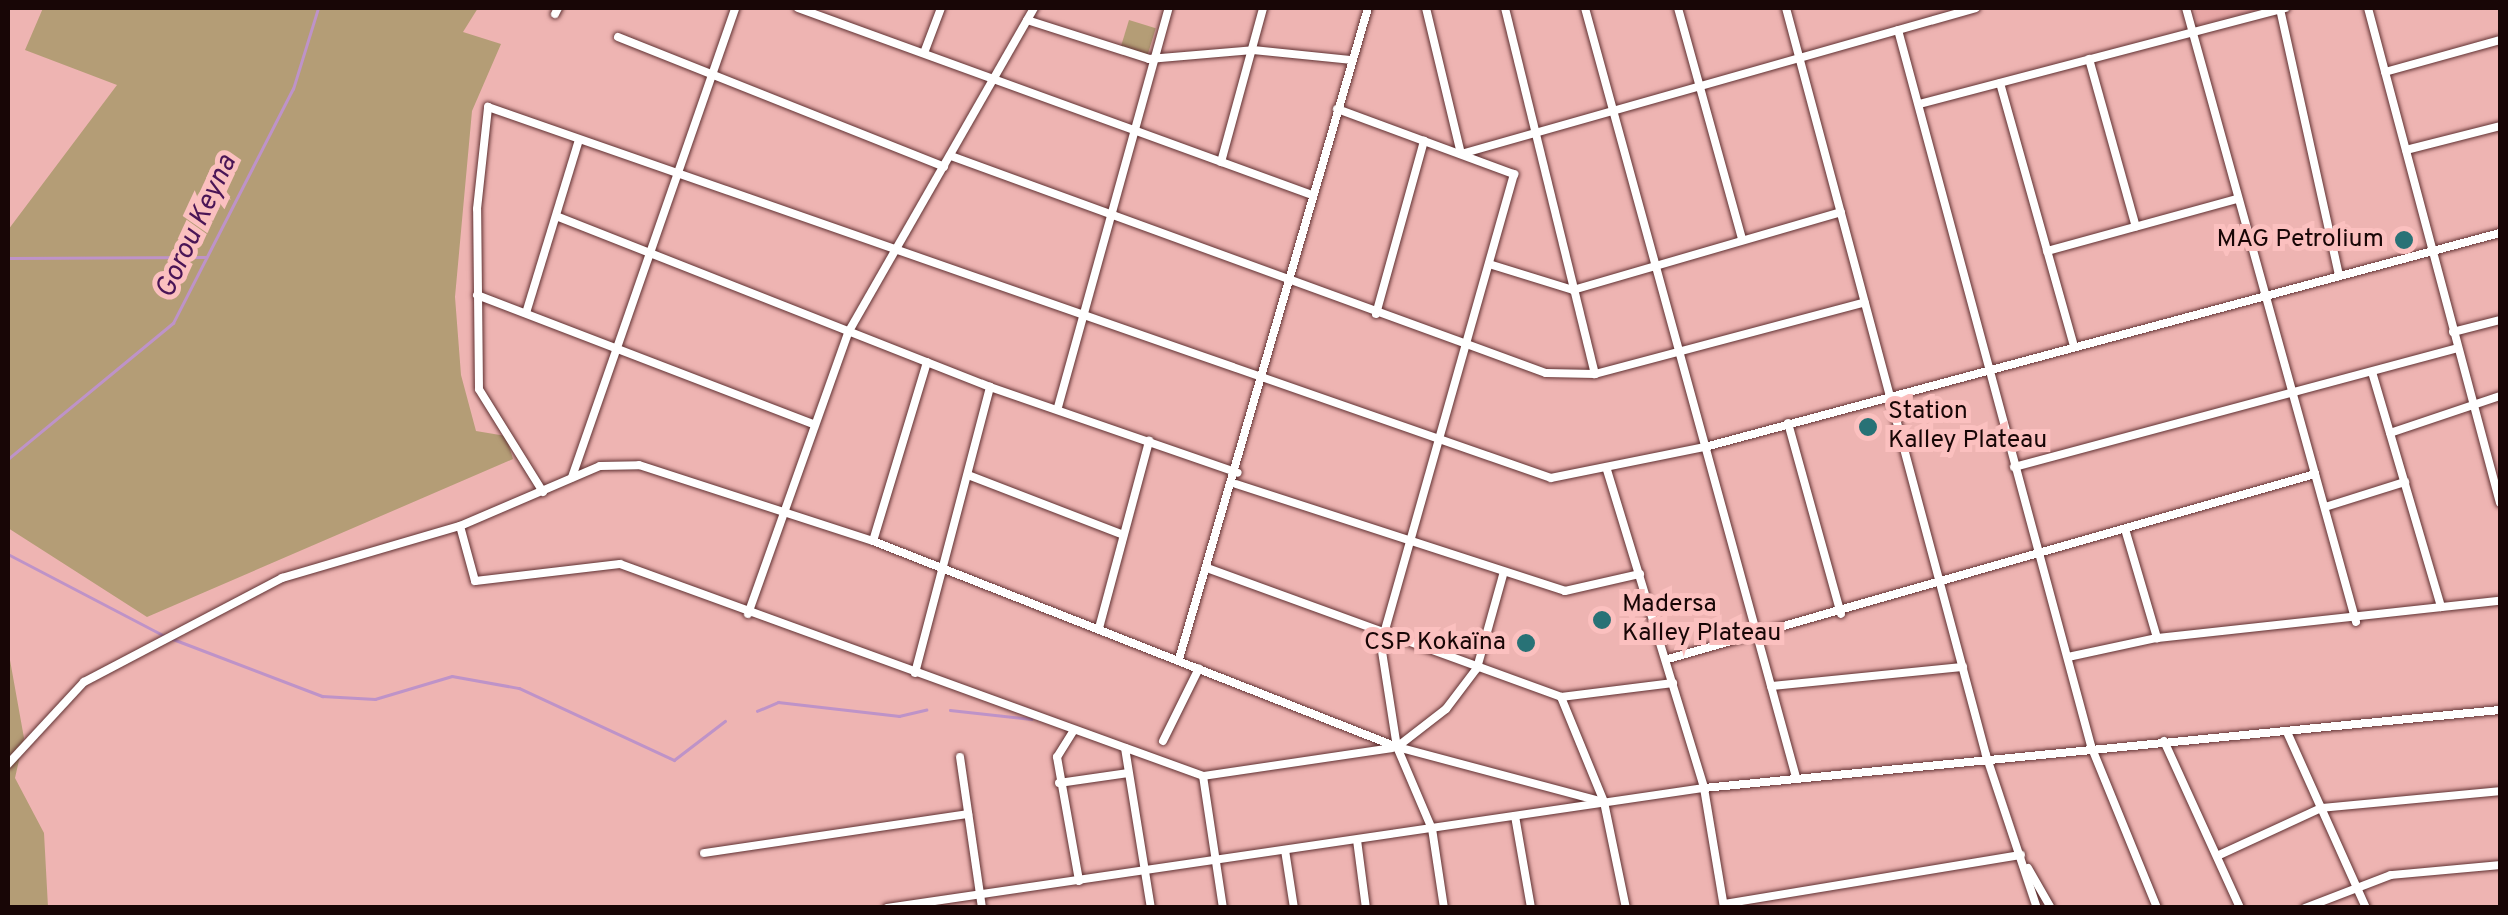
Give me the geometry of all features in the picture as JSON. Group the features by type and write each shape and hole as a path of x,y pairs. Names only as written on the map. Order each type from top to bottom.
{"street":[{"path":"572,477 672,173 735,8"},
{"path":"798,8 1312,195"},
{"path":"924,53 941,8"},
{"path":"748,614 849,331 1034,8"},
{"path":"1058,407 1130,128 1157,58 1169,8"},
{"path":"1221,162 1263,8"},
{"path":"1179,660 1236,484 1287,281 1368,8"},
{"path":"1426,8 1461,154"},
{"path":"1506,8 1542,131 1594,374"},
{"path":"1585,8 1796,777"},
{"path":"1678,8 1742,239"},
{"path":"1786,8 1986,754 2037,908"},
{"path":"1461,154 1976,8"},
{"path":"2186,8 2356,622"},
{"path":"1918,104 2283,8 2339,276"},
{"path":"2368,8 2500,503"},
{"path":"1026,20 1157,58 1253,50 1352,60"},
{"path":"1898,30 1985,370 2041,556 2091,746 2157,908"},
{"path":"618,37 712,70 944,167"},
{"path":"2385,72 2500,40"},
{"path":"2089,59 2136,227"},
{"path":"2000,83 2074,347"},
{"path":"543,492 479,389 476,294 488,107 895,255 1526,475 1607,470 1705,446 2500,233"},
{"path":"1337,109 1514,174 1386,629 1397,747 1432,829 1444,908"},
{"path":"2406,150 2500,126"},
{"path":"526,313 580,140"},
{"path":"1376,314 1424,141"},
{"path":"950,156 1546,373 1594,374 1865,302"},
{"path":"2047,251 2237,200"},
{"path":"1489,264 1574,290 1841,212"},
{"path":"556,216 990,387 1058,407 1238,473"},
{"path":"476,294 815,424"},
{"path":"2453,332 2500,320"},
{"path":"2014,467 2457,348"},
{"path":"873,541 927,362"},
{"path":"2372,372 2441,607"},
{"path":"915,673 946,568 990,387"},
{"path":"2390,432 2500,396"},
{"path":"1788,422 1841,614"},
{"path":"1100,628 1121,534 1149,441"},
{"path":"8,764 84,682 282,578 460,526 572,477 640,466 785,509 946,568 1397,747 1604,802"},
{"path":"1607,470 1668,659 1704,788 1724,906 2020,854"},
{"path":"968,474 1121,534"},
{"path":"1668,659 1841,614 2315,474"},
{"path":"2325,507 2405,482"},
{"path":"1236,484 1503,575 1565,591 1640,574"},
{"path":"460,526 474,581 620,564 748,614 1203,776 1397,747 1446,709 1477,668 1503,575"},
{"path":"2125,529 2157,638"},
{"path":"1207,568 1386,629 1477,668 1561,697 1673,682"},
{"path":"2068,657 2157,638 2356,622 2500,600"},
{"path":"1771,686 1963,667"},
{"path":"1163,741 1199,668"},
{"path":"1561,697 1604,802 1626,908"},
{"path":"887,908 1704,788 1986,754 2287,732 2500,710"},
{"path":"1074,730 1057,757 1079,881"},
{"path":"2287,732 2366,908"},
{"path":"2164,741 2240,908"},
{"path":"1125,748 1151,908"},
{"path":"960,757 982,908"},
{"path":"1059,783 1128,773"},
{"path":"1203,776 1223,908"},
{"path":"2217,856 2321,808 2500,791"},
{"path":"704,853 968,814"},
{"path":"1515,816 1530,908"},
{"path":"1358,840 1366,908"},
{"path":"1284,850 1294,908"},
{"path":"2020,854 2051,908"},
{"path":"2305,908 2356,884 2500,865"}],"shaded area":[{"path":"43,8 478,8 463,32 501,44 472,111 455,297 461,375 476,431 506,436 513,459 147,617 8,528 8,230 117,85 25,50"},
{"path":"2194,8 2264,8 2198,25"},
{"path":"1129,20 1156,28 1148,55 1121,47"},
{"path":"8,649 24,738 15,778 44,833 48,907 8,907"}],"waterway":[{"name":"Gorou Keyna","path":"8,459 173,323 293,89 318,8"},
{"path":"8,258 206,257"},
{"path":"8,554 165,636"},
{"path":"173,639 322,696 375,699 452,676 519,688 674,760 725,721"},
{"path":"757,711 778,702 899,716 926,710"},
{"path":"950,710 1032,719"}],"place":[{"name":"MAG Petrolium","path":"2404,240"},
{"name":"Station Kalley Plateau","path":"1868,427"},
{"name":"Madersa Kalley Plateau","path":"1602,620"},
{"name":"CSP Kokaïna","path":"1526,643"}]}
